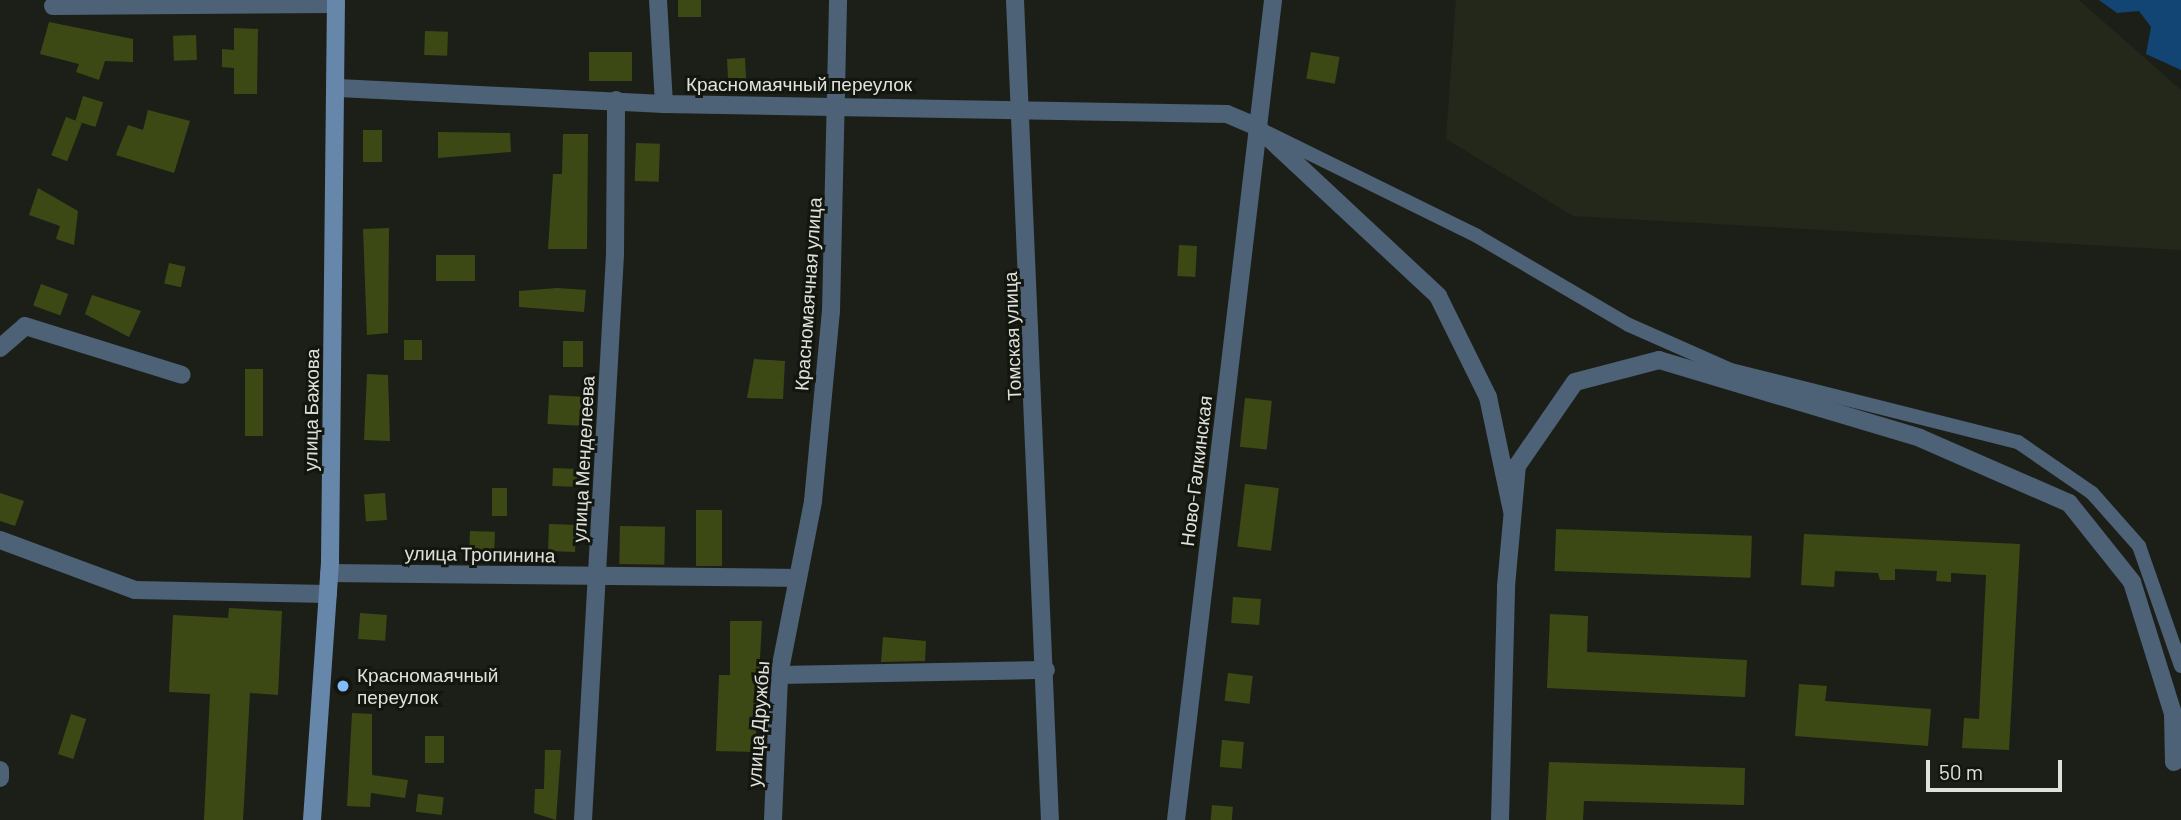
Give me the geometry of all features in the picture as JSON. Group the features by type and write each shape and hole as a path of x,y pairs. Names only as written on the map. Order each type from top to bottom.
{"main road":[{"name":"улица Бажова","path":"312,820 329,573 338,88 336,2"}],"street":[{"path":"658,0 664,104"},
{"name":"Красномаячная улица","path":"797,584 831,311 838,105 838,0"},
{"name":"Томская улица","path":"1015,0 1023,106 1050,820"},
{"name":"Ново-Галкинская","path":"1176,820 1273,0"},
{"path":"53,6 336,2"},
{"name":"Красномаячный переулок","path":"338,88 664,104 1023,106 1227,114 1257,127"},
{"name":"улица Менделеева","path":"583,820 598,576 616,100"},
{"path":"1257,127 1438,296 1488,397 1512,511"},
{"path":"1257,127 1477,236 1629,325 1731,370 2018,442 2092,493 2139,546 2181,666"},
{"path":"0,348 25,326 182,375"},
{"path":"1500,820 1512,511 1517,466 1575,382 1659,360 1920,438 2069,503 2132,582 2173,715 2174,762"},
{"path":"0,540 135,590 328,594"},
{"name":"улица Тропинина","path":"329,573 598,576 797,584"},
{"name":"улица Дружбы","path":"773,820 779,675 797,584"},
{"path":"779,675 1046,670"},
{"path":"0,770 0,779"}],"shaded area":[{"path":"1456,0 2079,0 2181,90 2181,250 1573,216 1446,139"}],"water":[{"path":"2099,0 2181,0 2181,70 2146,54 2151,27 2139,11 2117,13"}],"building":[{"path":"678,0 701,0 701,17 678,17"},
{"path":"49,22 133,39 133,62 105,61 99,80 76,72 79,64 40,54"},
{"path":"234,28 258,29 257,94 234,94 234,68 222,67 222,49 234,50"},
{"path":"425,31 448,32 447,56 424,55"},
{"path":"196,35 197,60 174,61 173,36"},
{"path":"589,52 632,52 632,81 589,81"},
{"path":"1311,52 1340,57 1335,84 1306,79"},
{"path":"745,58 746,80 728,81 727,59"},
{"path":"83,96 103,102 95,127 75,121"},
{"path":"148,110 190,121 174,173 116,155 128,125 143,130"},
{"path":"66,117 82,123 67,161 51,155"},
{"path":"363,130 382,130 382,162 363,162"},
{"path":"438,132 510,133 511,152 438,158"},
{"path":"563,134 588,134 587,249 548,249 553,174 562,174"},
{"path":"636,143 660,144 659,182 635,181"},
{"path":"38,188 78,211 74,245 56,239 60,226 29,215"},
{"path":"389,228 388,333 367,335 363,229"},
{"path":"1179,245 1197,246 1195,277 1177,276"},
{"path":"436,255 475,255 475,281 436,281"},
{"path":"169,263 186,267 181,287 164,283"},
{"path":"41,284 68,294 60,316 33,306"},
{"path":"557,288 586,290 584,312 519,307 519,291"},
{"path":"92,295 141,311 129,337 85,314"},
{"path":"404,340 422,340 422,360 404,360"},
{"path":"563,341 583,341 583,367 563,367"},
{"path":"754,359 785,361 783,399 747,398"},
{"path":"245,369 263,369 263,436 245,436"},
{"path":"367,374 388,375 390,441 364,440"},
{"path":"549,395 582,397 580,426 547,424"},
{"path":"1245,398 1272,401 1267,450 1240,447"},
{"path":"553,468 580,469 579,487 552,486"},
{"path":"1245,484 1279,488 1271,551 1237,547"},
{"path":"492,488 507,488 507,516 492,516"},
{"path":"0,493 24,501 15,526 0,521"},
{"path":"385,493 387,520 366,521 364,494"},
{"path":"696,510 722,510 722,566 696,566"},
{"path":"549,524 576,525 575,552 548,551"},
{"path":"620,526 665,527 664,565 619,564"},
{"path":"1556,529 1752,536 1750,578 1555,571"},
{"path":"470,531 495,532 494,552 469,551"},
{"path":"1804,534 2020,544 2009,750 1962,748 1964,718 1979,719 1986,575 1951,573 1951,582 1936,581 1937,571 1895,569 1895,580 1880,580 1878,573 1835,571 1834,587 1801,585"},
{"path":"1233,597 1261,599 1259,625 1231,623"},
{"path":"229,608 282,611 278,695 250,693 243,820 204,820 210,694 169,692 173,615 228,618"},
{"path":"360,613 387,615 385,641 358,639"},
{"path":"1550,614 1588,616 1587,652 1747,660 1745,697 1547,688"},
{"path":"730,621 762,621 755,752 716,751 719,675 730,675"},
{"path":"883,637 926,641 925,661 881,662"},
{"path":"1228,673 1253,676 1249,704 1225,701"},
{"path":"1799,684 1827,686 1825,701 1931,709 1928,746 1795,736"},
{"path":"352,713 372,714 372,775 408,780 405,798 371,793 370,807 347,806"},
{"path":"71,714 86,719 73,759 58,754"},
{"path":"425,736 444,736 444,763 425,763"},
{"path":"1222,740 1244,742 1242,769 1220,767"},
{"path":"545,750 561,750 556,820 534,813 535,789 544,789"},
{"path":"1549,762 1745,768 1744,805 1584,801 1583,820 1546,820"},
{"path":"418,794 444,797 442,815 416,812"},
{"path":"1212,805 1233,807 1232,820 1211,820"}],"place":[{"name":"Красномаячный переулок","path":"343,686"}]}
